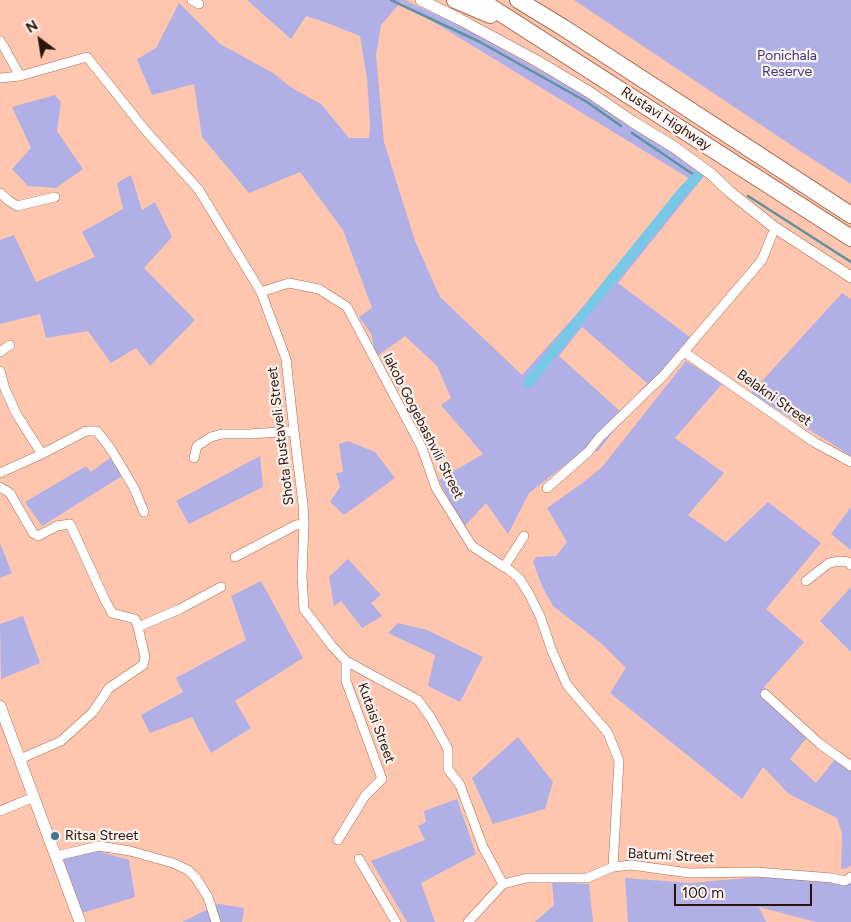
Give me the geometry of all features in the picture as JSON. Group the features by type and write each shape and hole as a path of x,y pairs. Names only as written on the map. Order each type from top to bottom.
{"highway":[{"path":"455,0 482,11 558,49"},
{"name":"Rustavi Highway","path":"480,0 851,238"},
{"name":"Rustavi Highway","path":"518,0 851,215"},
{"path":"528,0 564,28"}],"street":[{"path":"421,0 459,18 590,92 633,122 674,147 711,174 730,192 774,227 851,277"},
{"path":"0,41 20,76"},
{"name":"Shota Rustaveli Street","path":"0,78 20,76 87,57 146,131 199,190 261,292 286,359 303,504 302,576 304,609 346,661 418,700 431,718 448,749 448,769 460,785 483,847 503,884"},
{"path":"0,194 17,206 55,197"},
{"path":"547,488 588,452 600,437 664,376 762,260 772,235"},
{"name":"Iakob Gogebashvili Street","path":"261,292 289,283 319,289 346,308 422,448 436,488 472,546 519,578 529,594 540,616 552,652 567,685 608,733 619,761 613,867"},
{"path":"0,352 10,345"},
{"name":"Belakni Street","path":"684,352 814,442 851,462"},
{"path":"0,371 5,389 17,415 42,454"},
{"path":"0,472 42,454 86,431 97,431 134,488 144,512"},
{"path":"194,458 197,446 211,437 222,434 268,434 294,431"},
{"path":"0,487 10,493 32,533 38,536 57,526 70,524 112,613 134,620 138,627 145,656 143,665 109,688 93,712 61,741 20,759"},
{"path":"235,557 296,525 304,524"},
{"path":"504,567 524,536"},
{"path":"806,581 829,563 840,561 848,562 851,565"},
{"path":"138,627 180,609 221,587"},
{"name":"Kutaisi Street","path":"338,840 365,796 382,779 346,681 346,661"},
{"path":"765,694 820,744 851,766"},
{"path":"0,706 80,922"},
{"path":"0,811 34,798"},
{"path":"56,856 99,846 130,851 172,863 188,870 196,878 208,897 216,922"},
{"path":"359,859 396,922"},
{"name":"Batumi Street","path":"503,884 527,878 587,878 613,867 631,865 689,873 756,872 832,878 845,881 851,877"},
{"path":"468,922 503,884"}],"green space":[{"path":"247,0 405,0 459,25 583,94 673,152 704,176 618,283 690,337 597,452 591,445 529,493 508,534 486,503 464,527 457,517 439,480 483,454 441,405 451,398 437,366 405,336 376,357 371,333 359,317 372,308 343,230 300,172 249,193 202,137 194,84 152,95 137,59 156,48 179,3 220,44 273,73 292,88 321,104 349,138 369,138 367,78 360,36 306,16 291,39","holes":["401,2 695,182 522,375 440,297 415,241 384,142 376,55 381,25","582,327 647,383 621,412 559,356"]},
{"name":"Ponichala Reserve","path":"574,0 851,0 851,184 797,149"},
{"path":"55,95 61,102 57,131 83,169 56,188 28,186 12,169 31,148 12,107"},
{"path":"131,175 142,210 155,202 172,237 144,268 195,320 150,366 136,348 111,363 88,331 46,338 40,314 0,324 0,240 14,235 36,282 95,257 82,232 123,209 117,183"},
{"path":"842,293 851,299 851,456 751,393"},
{"path":"686,361 722,384 675,438 724,473 688,515 726,542 768,502 821,543 766,609 804,642 764,687 812,731 790,759 816,783 836,758 851,771 851,865 848,868 841,869 842,834 837,818 789,794 763,767 742,799 610,693 626,668 602,644 553,606 542,586 533,562 536,557 556,556 567,542 547,508 602,467"},
{"path":"348,441 375,452 395,478 344,515 330,502 340,487 336,473 343,472 339,444"},
{"path":"260,456 263,487 189,524 176,501"},
{"path":"110,458 122,476 42,526 25,502 86,466 91,472"},
{"path":"851,507 851,550 831,534"},
{"path":"0,543 12,573 0,578"},
{"path":"348,559 381,595 371,603 382,616 362,628 341,601 334,606 329,577"},
{"path":"261,581 303,658 235,701 251,728 211,753 192,717 150,733 141,715 183,692 176,678 246,640 231,596"},
{"path":"851,587 851,652 820,621"},
{"path":"23,616 40,663 1,679 0,624"},
{"path":"398,623 427,630 483,657 460,702 428,686 435,655 388,633"},
{"path":"518,737 553,782 545,809 493,824 472,778"},
{"path":"457,799 476,854 421,883 435,922 407,922 371,861 425,840 418,826 426,822 424,811"},
{"path":"94,850 129,860 135,897 82,913 63,859"},
{"path":"759,877 826,881 851,879 851,922 816,922 759,907 766,922 628,922 625,878 690,883"},
{"path":"552,882 589,884 593,922 535,922 554,905"},
{"path":"218,904 244,908 242,922 182,922"}],"waterway":[{"path":"391,0 480,42 587,102 621,126"},
{"path":"632,133 697,177"},
{"path":"528,383 683,191 697,177"},
{"path":"748,196 851,262"}],"place":[{"name":"Ritsa Street","path":"55,836"}]}
